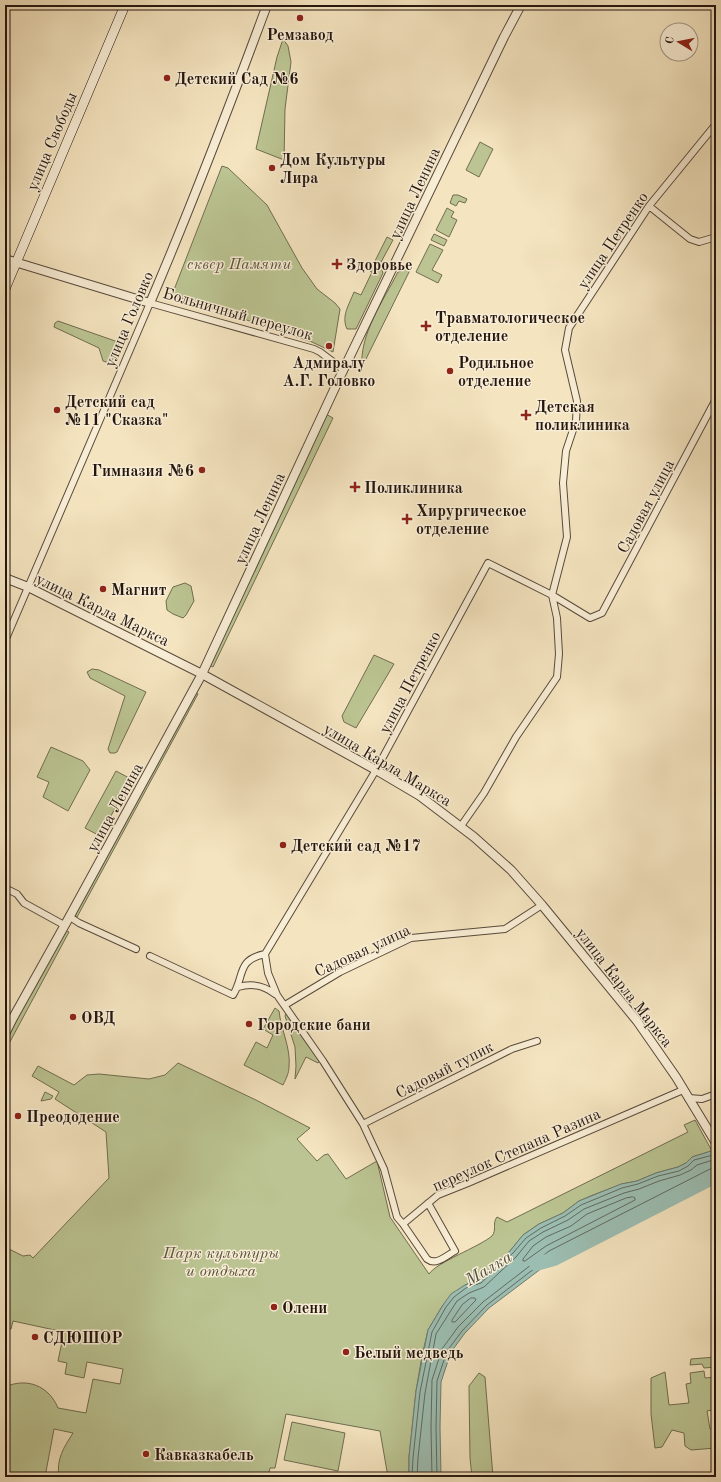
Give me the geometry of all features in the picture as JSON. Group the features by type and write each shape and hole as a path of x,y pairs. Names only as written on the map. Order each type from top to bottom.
{"main road":[{"name":"улица Свободы","path":"5,289 125,5"}],"street":[{"name":"улица Головко","path":"5,641 169,258 267,5"},
{"name":"улица Ленина","path":"5,1034 202,674 344,370 521,5"},
{"name":"улица Петренко","path":"552,595 567,537 563,482 566,451 576,421 577,401 565,350 569,328 649,206 716,124"},
{"path":"649,206 690,239 700,242 716,237"},
{"name":"Больничный переулок","path":"5,259 150,303 314,349 344,370"},
{"name":"Садовая улица","path":"590,618 602,613 610,600 716,399"},
{"name":"улица Петренко","path":"264,954 376,770 488,563 552,595 590,618"},
{"name":"улица Карла Маркса","path":"5,578 28,587 202,674 376,770 420,796 461,826 511,870 542,905 637,1021 676,1077 716,1143"},
{"path":"461,826 484,793 516,736 557,677 559,654 557,618 552,595"},
{"path":"5,888 17,894 24,903 64,925"},
{"name":"Садовая улица","path":"285,1005 340,972 411,938 505,929 542,905"},
{"path":"70,917 136,949"},
{"path":"150,956 233,995 238,987 241,972 246,963 252,958 264,954 268,973 277,995 323,1061 363,1124 384,1169 397,1217 427,1259 430,1262 436,1262 455,1251 428,1203"},
{"path":"238,987 246,985 259,986 268,989 277,995"},
{"name":"Садовый тупик","path":"363,1124 512,1049 537,1041"},
{"name":"переулок Степана Разина","path":"402,1224 438,1195 683,1090"},
{"path":"688,1098 702,1099 716,1094"}],"green space":[{"path":"283,39 288,46 291,62 285,109 284,160 256,149 277,57"},
{"path":"480,142 493,149 479,177 466,170"},
{"name":"сквер Памяти","path":"222,166 228,168 267,205 302,268 317,289 335,303 340,309 333,352 312,342 172,295"},
{"path":"453,195 458,195 467,199 465,203 459,201 456,206 450,203"},
{"path":"447,208 454,212 451,217 457,220 449,237 436,230"},
{"path":"434,234 447,240 444,246 431,240"},
{"path":"387,237 393,240 380,264 383,273 356,329 347,329 345,324 345,315 354,292 361,295 372,272 370,271"},
{"path":"430,244 443,250 432,270 442,275 438,283 416,272"},
{"path":"411,268 362,368 364,343 373,318 398,272"},
{"path":"58,321 118,342 119,347 112,361 103,361 99,348 54,327 55,323"},
{"path":"324,413 333,418 213,667 207,664"},
{"path":"185,583 191,586 194,601 183,618 167,610 166,601 173,587"},
{"path":"374,655 394,664 356,728 344,722 342,716"},
{"path":"92,669 99,670 146,692 117,752 115,753 110,753 108,749 125,696 90,678 87,672"},
{"path":"193,691 198,694 77,917 71,914"},
{"path":"51,747 83,761 90,770 68,811 43,797 49,782 37,777"},
{"path":"116,771 131,779 100,836 85,828"},
{"path":"65,930 69,932 5,1051 5,1040 15,1019"},
{"path":"275,1008 279,1011 289,1053 288,1072 283,1085 244,1065 256,1042 267,1048 273,1035 263,1029"},
{"path":"287,1011 320,1060 318,1063 306,1057 295,1079 295,1047 285,1016"},
{"name":"Парк культуры и отдыха","path":"178,1063 256,1100 310,1128 297,1139 317,1161 324,1155 328,1154 346,1179 377,1161 390,1217 429,1274 433,1269 492,1236 497,1217 507,1222 688,1132 684,1125 695,1120 712,1151 692,1157 686,1163 678,1167 656,1173 637,1181 622,1184 579,1201 563,1213 539,1224 523,1235 510,1251 478,1280 465,1285 443,1305 428,1330 422,1356 416,1391 409,1457 409,1477 388,1477 380,1431 286,1414 275,1468 270,1468 268,1477 59,1477 58,1471 60,1459 64,1448 73,1433 54,1429 45,1477 5,1477 5,1387 13,1384 29,1383 43,1389 49,1394 58,1408 86,1413 93,1379 120,1384 123,1369 87,1362 84,1378 65,1374 67,1363 58,1361 64,1332 13,1321 11,1329 9,1329 5,1347 5,1291 8,1285 5,1283 5,1247 23,1256 30,1255 33,1258 109,1178 106,1132 55,1099 59,1092 32,1076 38,1066 74,1085 87,1075 99,1074 149,1079 165,1075"},
{"path":"45,1092 53,1096 51,1099 41,1101"},
{"path":"716,1357 716,1367 704,1368 702,1364 690,1365 691,1359"},
{"path":"704,1371 705,1378 716,1377 716,1409 707,1411 710,1429 716,1428 716,1448 691,1450 685,1446 684,1433 672,1430 662,1447 655,1448 651,1414 651,1378 665,1372 669,1405 689,1403 686,1384 691,1383 690,1373"},
{"path":"479,1373 485,1377 493,1477 472,1477 470,1458 469,1386"},
{"path":"292,1422 345,1433 338,1471 284,1460"}],"water":[{"path":"716,1145 716,1177 554,1259 489,1308 465,1333 451,1352 441,1382 441,1477 409,1477 409,1457 416,1391 428,1330 451,1294 465,1285 478,1280 510,1251 523,1235 539,1224 563,1213 579,1201 621,1184 637,1181 656,1173 678,1167 686,1163 692,1157 711,1151"}],"waterway":[{"name":"Малка","path":"536,1264 554,1259 716,1176"}],"railway":[{"path":"5,13 10,5"}],"place":[{"name":"Ремзавод","path":"300,18"},
{"name":"Детский Сад №6","path":"167,78"},
{"name":"Дом Культуры Лира","path":"272,168"},
{"name":"Здоровье","path":"337,264"},
{"name":"Травматологическое отделение","path":"426,326"},
{"name":"Адмиралу А.Г. Головко","path":"329,346"},
{"name":"Родильное отделение","path":"450,371"},
{"name":"Детский сад №11 \"Сказка\"","path":"57,410"},
{"name":"Детская поликлиника","path":"526,415"},
{"name":"Гимназия №6","path":"202,470"},
{"name":"Поликлиника","path":"355,487"},
{"name":"Хирургическое отделение","path":"407,519"},
{"name":"Магнит","path":"103,589"},
{"name":"Детский сад №17","path":"283,845"},
{"name":"ОВД","path":"73,1017"},
{"name":"Городские бани","path":"249,1024"},
{"name":"Преододение","path":"18,1116"},
{"name":"Олени","path":"274,1307"},
{"name":"СДЮШОР","path":"35,1337"},
{"name":"Белый медведь","path":"346,1352"},
{"name":"Кавказкабель","path":"146,1454"}]}
